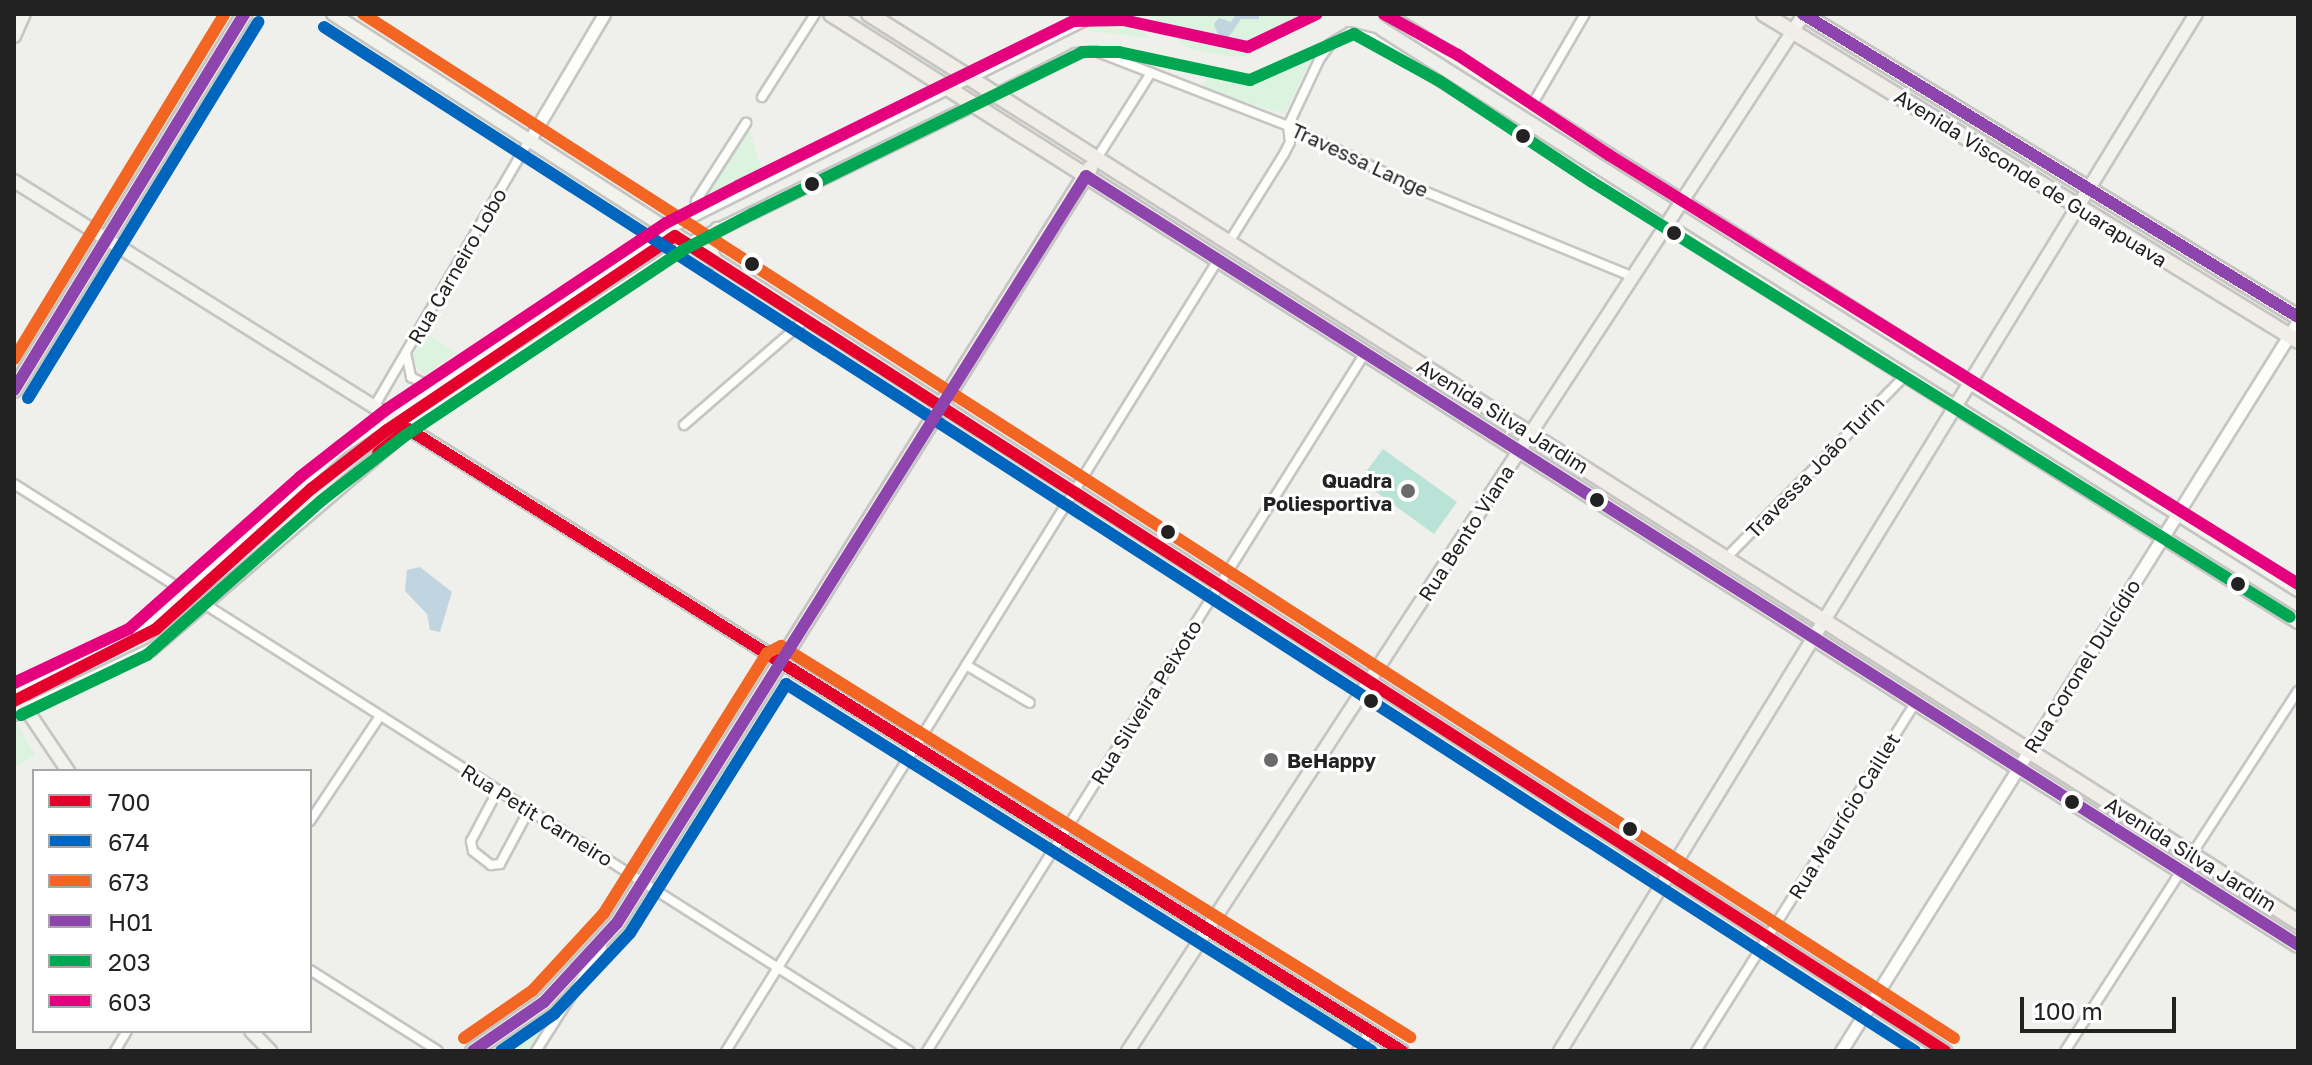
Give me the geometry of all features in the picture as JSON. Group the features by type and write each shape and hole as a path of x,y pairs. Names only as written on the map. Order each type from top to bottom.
{"main road":[{"path":"14,36 24,14"},
{"path":"14,390 244,14"},
{"path":"333,14 1945,1051"},
{"name":"Avenida Silva Jardim","path":"831,14 2298,945"},
{"name":"Avenida Silva Jardim","path":"869,14 2298,922"},
{"path":"1386,14 2298,590"},
{"name":"Avenida Visconde de Guarapuava","path":"1764,14 2294,338"},
{"name":"Avenida Visconde de Guarapuava","path":"1804,14 2298,319"},
{"name":"Rua Bento Viana","path":"1128,1051 1804,14"},
{"path":"1560,1051 2196,14"},
{"path":"912,41 922,71"},
{"path":"1883,63 1898,96"},
{"path":"473,1051 544,1002 617,923 1097,158"},
{"path":"14,181 1402,1051"},
{"path":"1666,225 2298,622"},
{"path":"715,262 710,243 717,229"},
{"path":"2151,251 2177,243"},
{"path":"1330,307 1340,337"},
{"path":"1400,375 1447,381"},
{"path":"1641,504 1641,528"},
{"path":"14,689 20,712 66,769"},
{"path":"1934,714 1966,711"},
{"path":"253,1033 270,1051"}],"street":[{"name":"Rua Carneiro Lobo","path":"374,407 604,14"},
{"path":"762,97 815,14"},
{"path":"14,689 124,638 182,590 301,479 427,385 665,229 1095,14"},
{"path":"1532,105 1585,14"},
{"path":"1229,242 1284,154 1290,142 1288,126 1330,44 1350,32 1372,38 1666,225"},
{"name":"Travessa Lange","path":"995,94 1086,50 1288,126 1414,187 1633,277"},
{"path":"1097,158 1151,73"},
{"path":"20,712 151,649 408,429 687,244 995,94"},
{"path":"695,212 696,201 746,123"},
{"path":"726,1051 1218,260"},
{"name":"Rua Coronel Dulcídio","path":"1841,1051 2163,537 2294,338 2298,319"},
{"path":"684,425 805,320"},
{"name":"Rua Carneiro Lobo","path":"406,351 411,377 427,385"},
{"name":"Rua Silveira Peixoto","path":"927,1051 1365,353"},
{"name":"Travessa João Turin","path":"1726,558 1905,376"},
{"path":"14,484 182,590"},
{"name":"Rua Petit Carneiro","path":"206,605 909,1051"},
{"path":"966,665 1030,703"},
{"path":"2192,854 2298,691"},
{"name":"Rua Maurício Caillet","path":"1696,1051 1915,703"},
{"path":"312,818 380,716"},
{"path":"498,790 471,841 473,851 491,865 500,864 529,810"},
{"path":"2065,1051 2181,871"},
{"path":"536,1051 617,923"},
{"path":"312,971 438,1051"},
{"path":"1357,1051 1370,1031"},
{"path":"115,1051 126,1033"}],"green space":[{"path":"1110,14 1132,14 1148,38 1085,30"},
{"path":"1150,14 1333,14 1248,56 1232,57 1186,48"},
{"path":"1315,50 1285,114 1202,89 1211,71 1252,73"},
{"path":"749,127 761,169 704,199"},
{"path":"426,333 456,353 425,375 411,360"},
{"name":"Quadra Poliesportiva","path":"1383,449 1457,502 1434,534 1360,480"},
{"path":"14,723 35,755 14,767"},
{"path":"1232,952 1288,986 1286,994 1226,962 1225,954"},
{"path":"569,989 530,1051 490,1051 538,1018"},
{"path":"1305,997 1353,1027 1352,1030 1347,1035 1300,1006 1298,999"}],"water":[{"path":"1236,14 1259,14 1259,19 1241,19 1228,38 1218,35 1214,24 1219,18 1231,22"},
{"path":"420,567 452,592 440,632 430,630 427,614 405,591 407,570"}],"transit line":[{"name":"673","path":"14,359 225,14"},
{"name":"H01","path":"14,390 244,14"},
{"name":"673","path":"363,14 1954,1038"},
{"name":"603","path":"14,683 129,629 300,477 387,409 666,223 738,186 1074,21 1123,20 1248,47 1317,14"},
{"name":"603","path":"1384,14 1458,55 1609,155 2298,584"},
{"name":"H01","path":"1803,14 2298,317"},
{"name":"674","path":"28,398 258,22"},
{"name":"674","path":"324,27 1915,1051"},
{"name":"203","path":"21,715 147,655 321,501 406,435 683,250 752,214 1082,52 1119,52 1250,80 1354,34 1441,82 1592,182 2290,617"},
{"name":"H01","path":"473,1051 544,1002 617,923 1086,176 2298,945"},
{"name":"700","path":"14,701 156,629 311,489 387,430 675,236 1945,1051"},
{"name":"700","path":"378,453 408,429 1402,1051"},
{"name":"673","path":"464,1038 533,990 604,913 767,653 781,646 1410,1037"},
{"name":"674","path":"501,1051 554,1014 630,933 786,684 1372,1051"}],"place":[{"name":"Quadra Poliesportiva","path":"1408,491"},
{"name":"BeHappy","path":"1271,760"}]}
